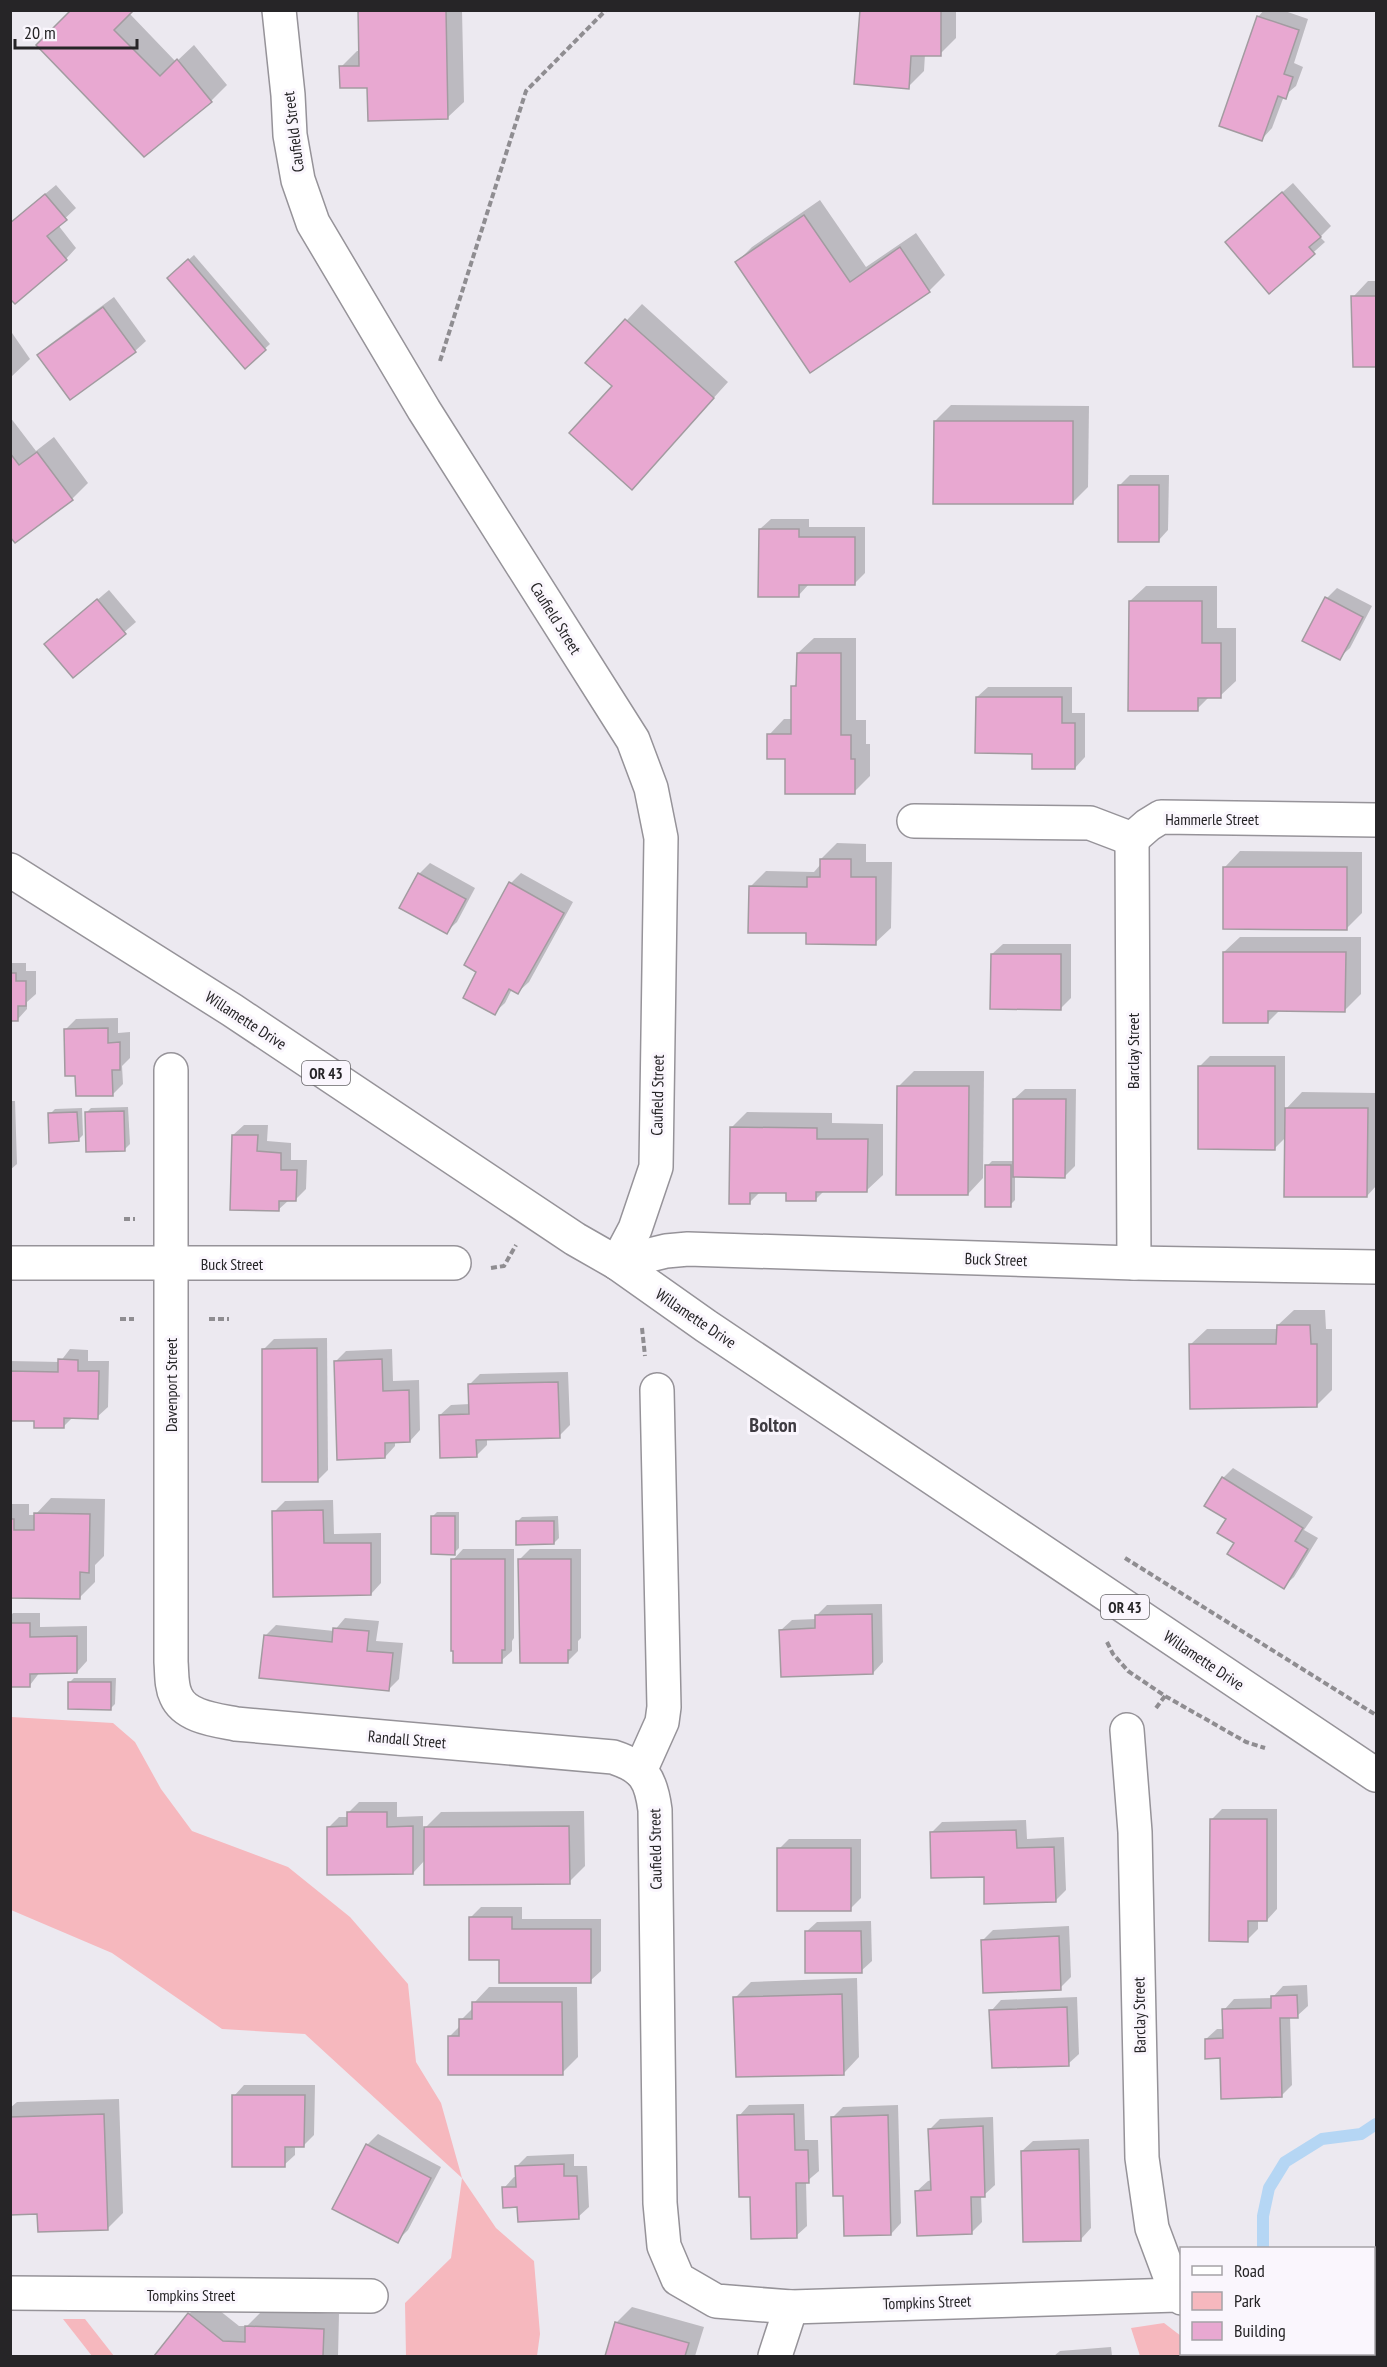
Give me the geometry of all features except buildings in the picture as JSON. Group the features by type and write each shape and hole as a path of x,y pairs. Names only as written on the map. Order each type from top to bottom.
{"street":[{"name":"Caufield Street","path":"279,10 290,135 298,180 313,223 424,411 633,740 651,788 662,838 656,1167 635,1229 617,1263"},
{"name":"Hammerle Street","path":"1132,839 1161,817 1377,820"},
{"path":"914,821 1090,823 1132,839"},
{"name":"Barclay Street","path":"1132,839 1134,1263"},
{"name":"Willamette Drive","path":"10,870 232,1010 575,1239 617,1263 943,1485 1377,1775"},
{"name":"Davenport Street","path":"171,1070 171,1662 172,1685 176,1699"},
{"name":"Buck Street","path":"617,1263 666,1251 688,1249 1134,1263 1377,1267"},
{"name":"Buck Street","path":"10,1263 171,1265 454,1263"},
{"path":"640,1771 662,1722 664,1707 657,1390"},
{"name":"Randall Street","path":"176,1699 194,1713 236,1724 614,1757 632,1763 640,1771"},
{"name":"Barclay Street","path":"1127,1730 1135,1832 1142,2158 1152,2228 1179,2297"},
{"name":"Caufield Street","path":"640,1771 651,1786 655,1810 660,2203 664,2246 678,2279"},
{"name":"Tompkins Street","path":"678,2279 716,2301 791,2307 1179,2297"},
{"name":"Tompkins Street","path":"10,2293 371,2296"},
{"path":"776,2356 791,2307"}],"path":[{"path":"424,411 526,91 606,10"},
{"path":"200,1319 229,1319"},
{"path":"1298,1666 1377,1715"}],"green space":[{"path":"11,1717 113,1723 135,1742 161,1789 192,1831 288,1867 350,1917 408,1984 416,2062 441,2103 462,2178 305,2034 222,2029 112,1953 11,1910"},
{"path":"462,2178 496,2228 534,2261 540,2334 537,2356 406,2356 405,2303 451,2258"},
{"path":"63,2319 85,2319 114,2356 92,2356"},
{"path":"1164,2323 1180,2335 1180,2355 1204,2356 1140,2356 1131,2328"}],"waterway":[{"path":"1263,2247 1263,2216 1269,2188 1285,2162 1322,2139 1361,2134 1376,2124"}],"district":[{"name":"Bolton","path":"773,1425"}]}
